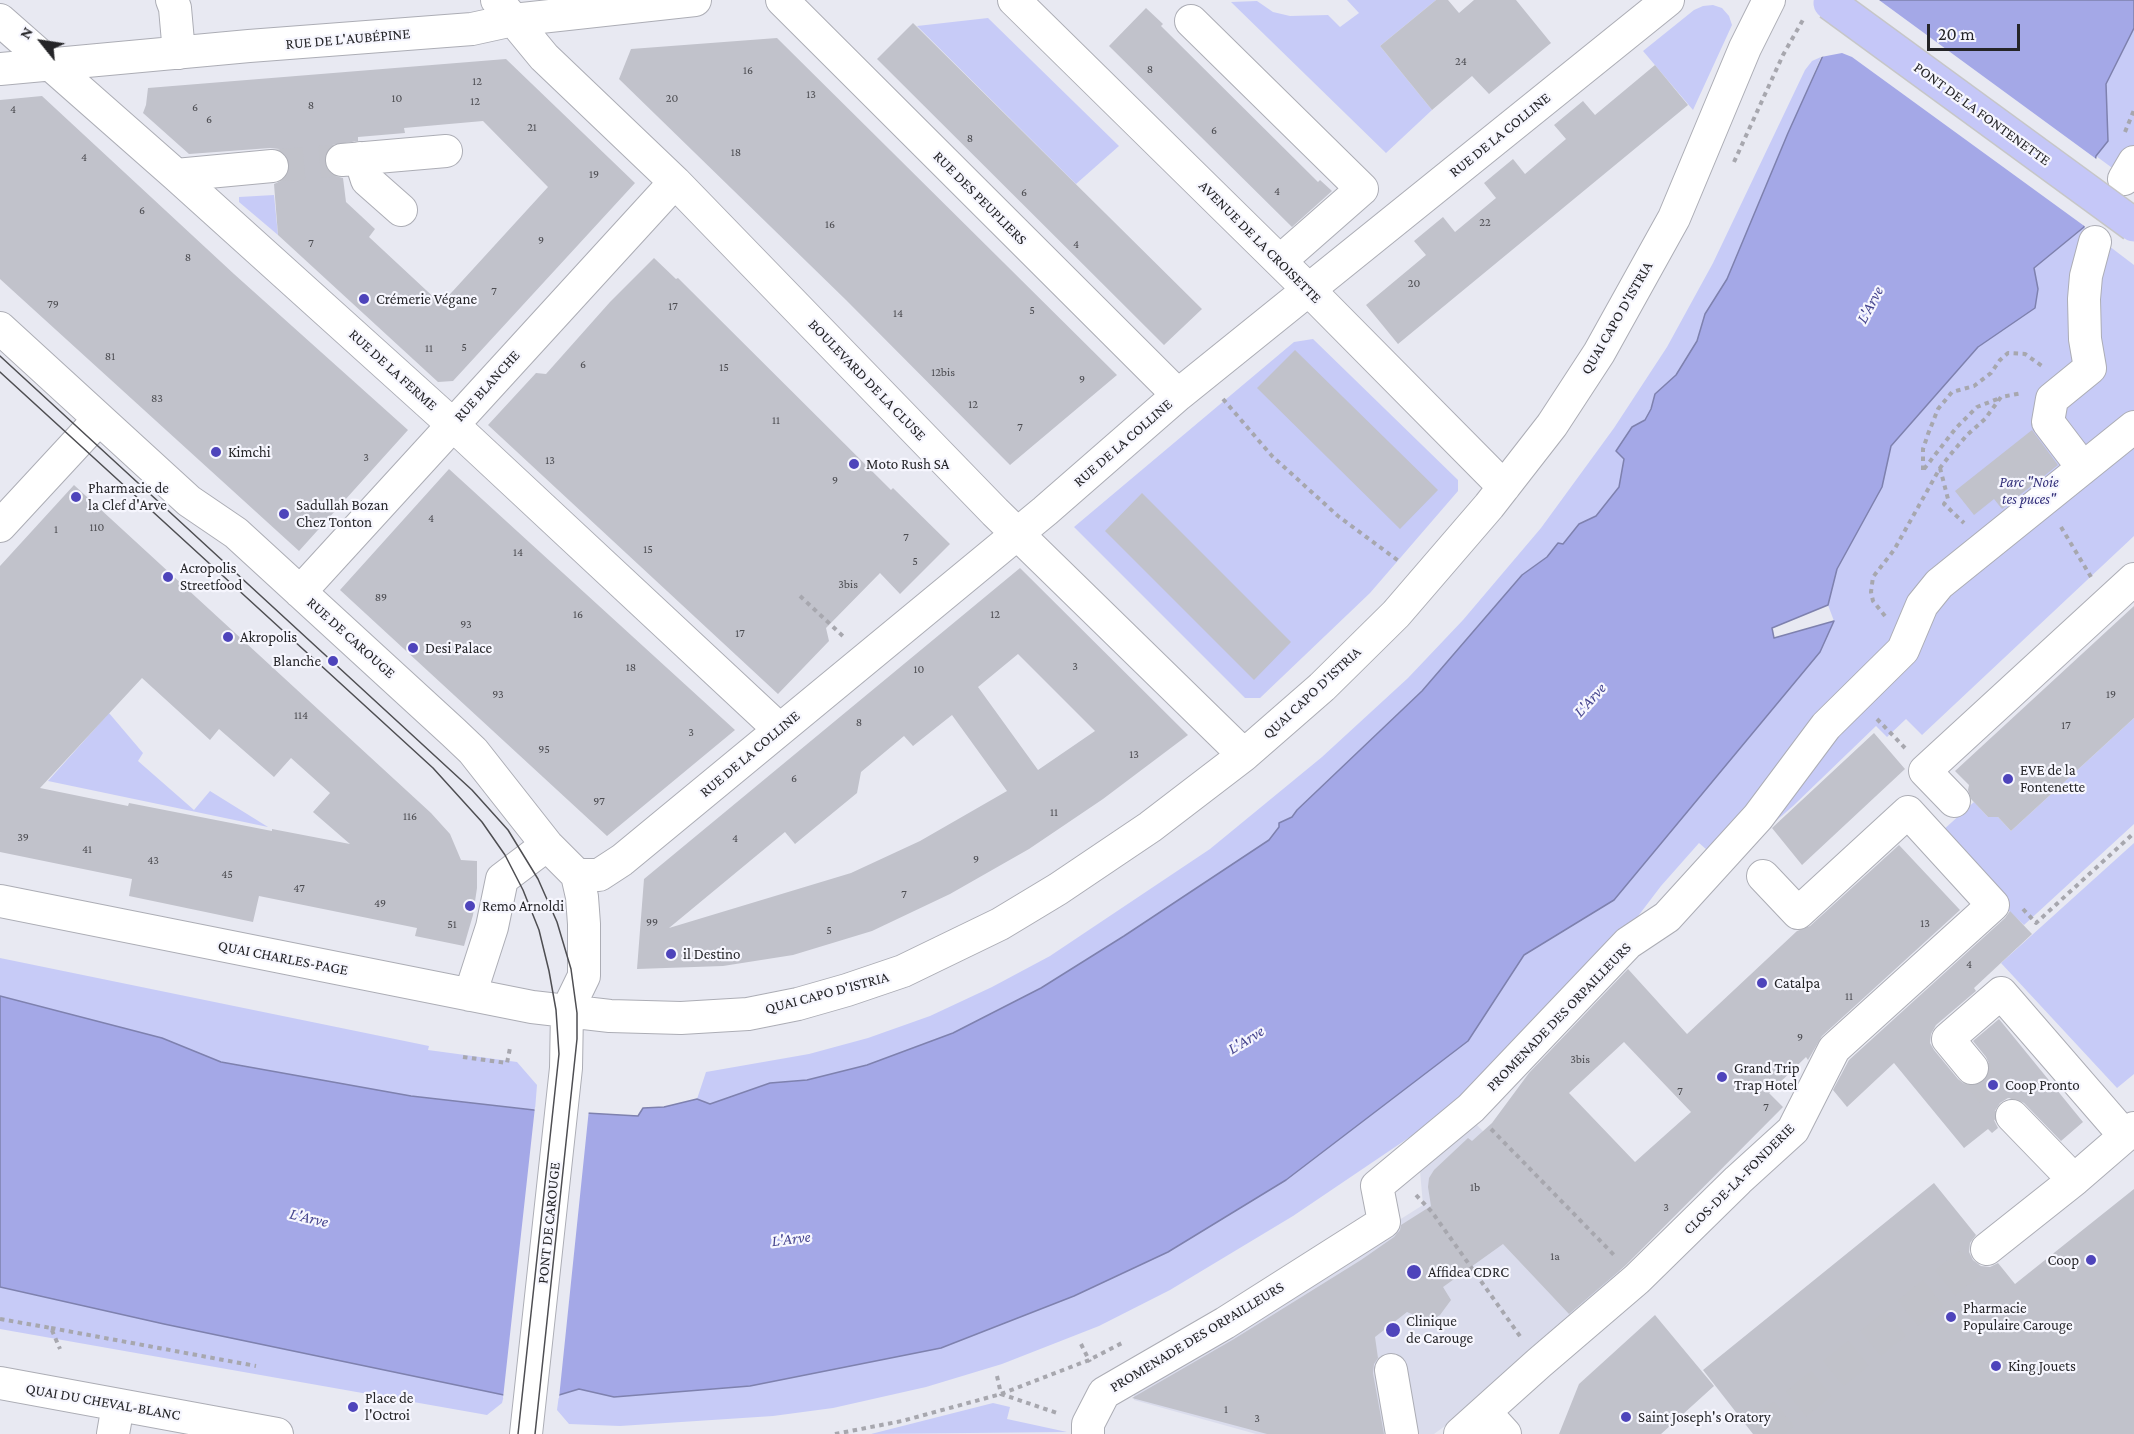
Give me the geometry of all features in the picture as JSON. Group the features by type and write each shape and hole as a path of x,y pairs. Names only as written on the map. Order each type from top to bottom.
{"main road":[{"name":"PONT DE LA FONTENETTE","path":"1819,8 2134,225"}],"street":[{"path":"172,0 175,8 179,53"},
{"name":"RUE DE L'AUBÉPINE","path":"0,69 472,29 505,10 695,0"},
{"name":"RUE DES PEUPLIERS","path":"782,0 1178,395"},
{"name":"AVENUE DE LA CROISETTE","path":"1014,0 1280,261 1504,487"},
{"name":"RUE DE LA COLLINE","path":"577,875 599,875 622,860 1017,533 1178,395 1668,0"},
{"name":"QUAI CAPO D'ISTRIA","path":"567,1011 625,1017 681,1018 748,1014 798,1004 903,971 1000,924 1058,889 1150,827 1244,755 1322,687 1396,614 1504,487 1552,425 1599,353 1674,218 1745,48 1769,0"},
{"name":"BOULEVARD DE LA CLUSE","path":"505,10 544,57 675,182 1017,533 1244,755"},
{"name":"RUE DE LA FERME","path":"0,20 452,424 779,729"},
{"path":"1191,21 1362,189 1280,261"},
{"path":"401,210 367,180 351,159 446,151"},
{"path":"176,175 272,166"},
{"name":"RUE BLANCHE","path":"300,592 675,182"},
{"path":"2083,468 2048,422 2052,399 2090,368 2085,339 2084,299 2086,276 2095,242"},
{"name":"RUE DE CAROUGE","path":"0,328 189,501 236,533 473,751 547,845 577,875"},
{"path":"0,526 99,419"},
{"name":"PROMENADE DES ORPAILLEURS","path":"1088,1429 1104,1393 1225,1323 1384,1222 1377,1186 1471,1108 1628,943 1667,917 1758,817 1826,726 1903,650 1922,605 1939,584 2134,427"},
{"path":"1954,801 1925,771 2123,589"},
{"path":"1763,876 1798,913 1908,812 2008,906"},
{"path":"470,995 492,927 502,879 547,845"},
{"path":"567,1011 584,976 582,897 577,875"},
{"name":"QUAI CHARLES-PAGE","path":"0,901 470,995 567,1011"},
{"name":"CLOS-DE-LA-FONDERIE","path":"1460,1434 1495,1423 1539,1363 1637,1279 1792,1130 1834,1049 2008,906"},
{"path":"1972,1068 1948,1039 2001,993 2129,1132 2074,1180 1987,1249"},
{"name":"PONT DE CAROUGE","path":"527,1427 566,1068 567,1011"},
{"path":"2012,1116 2074,1180"},
{"path":"1391,1370 1402,1434"},
{"name":"QUAI DU CHEVAL-BLANC","path":"0,1383 115,1419 277,1434"}],"path":[{"path":"1734,163 1783,55 1819,8"},
{"path":"2025,354 2008,353 1991,373 1974,386 1952,392 1938,409 1928,434 1923,449 1923,470 1956,428 1977,408 2001,398 2026,393 2052,399"},
{"path":"1219,394 1272,456 1338,516 1406,566"},
{"path":"1912,629 1888,618 1881,612 1873,601 1871,583 1873,577 1904,535 1940,468 2001,398"},
{"path":"1940,468 1948,499 1944,504"},
{"path":"2050,495 2054,514 2086,572 2123,589"},
{"path":"800,596 849,641"},
{"path":"1856,696 1925,771"},
{"path":"2008,906 2036,923 2134,833"},
{"path":"463,1057 507,1063 510,1048"},
{"path":"1471,1108 1637,1279"},
{"path":"1396,1172 1432,1212 1539,1363"},
{"path":"0,1319 256,1366"},
{"path":"51,1328 60,1349"},
{"path":"835,1434 902,1421 1001,1394 1089,1360 1127,1341"},
{"path":"997,1376 1001,1394"},
{"path":"1001,1394 1088,1429"}],"shaded area":[{"name":"Clinique de Carouge","path":"1474,1122 1624,1275 1500,1386 1434,1434 1256,1434 1134,1400 1134,1387 1423,1205 1420,1171"}],"green space":[{"path":"1347,0 1436,0 1380,46 1432,110 1386,153 1231,2 1257,1 1273,12 1290,16 1328,15 1340,27 1359,13"},
{"path":"1713,5 1722,8 1729,16 1732,25 1693,110 1643,51 1694,10"},
{"path":"988,18 1119,146 1076,184 917,26"},
{"path":"2134,28 2134,184 2096,156 2108,141 2106,84"},
{"path":"1821,57 1727,279 1705,314 1697,341 1676,375 1655,394 1645,420 1632,427 1616,451 1624,459 1619,487 1609,502 1596,516 1579,524 1563,544 1558,543 1547,557 1522,575 1422,691 1292,817 1285,820 1269,840 1041,988 953,1033 867,1065 807,1080 770,1083 710,1104 697,1099 706,1072 809,1054 868,1038 930,1016 1050,956 1210,849 1322,757 1408,678 1463,620 1541,528 1614,428 1667,347 1713,263 1805,70 1812,61"},
{"path":"274,195 278,235 239,202 239,197"},
{"name":"Parc \"Noie tes puces\"","path":"2084,227 2134,265 2134,536 1922,735 1906,719 1887,737 1876,726 1760,835 1730,870 1699,843 1661,886 1613,949 1527,1037 1435,1120 1293,1216 1170,1290 1099,1326 1002,1364 926,1387 833,1408 773,1416 620,1426 569,1424 557,1410 559,1395 579,1389 614,1397 750,1386 941,1348 1074,1296 1168,1252 1286,1180 1468,1041 1524,955 1614,900 1820,652 1834,621 1828,605 1837,569 1882,487 1891,446 1978,347 2035,308 2038,288 2034,268"},
{"path":"1313,339 1458,480 1458,491 1370,593 1260,698 1245,698 1074,527 1294,342"},
{"path":"109,713 143,753 138,761 194,810 210,791 268,827 48,781"},
{"path":"2134,718 2134,824 2024,925 2009,911 1941,832 1974,802 1988,817 1998,817 2011,831"},
{"path":"2134,843 2134,1074 2117,1088 2001,963"},
{"path":"0,958 429,1046 428,1050 517,1062 537,1085 535,1110 411,1096 221,1062 162,1038 0,996"},
{"path":"0,1287 164,1324 504,1395 502,1403 487,1415 0,1329"},
{"path":"993,1403 1010,1407 1007,1419 1067,1432 871,1434"}],"water":[{"name":"L'Arve","path":"1848,0 2134,0 2134,28 2106,84 2108,141 2096,156 2084,227 2034,268 2038,289 2035,308 1978,347 1891,446 1882,487 1837,569 1828,605 1772,628 1774,638 1834,621 1820,652 1614,900 1524,955 1468,1041 1286,1180 1168,1252 1074,1296 941,1348 750,1386 614,1397 579,1389 559,1395 504,1395 164,1324 0,1287 0,996 162,1038 221,1062 411,1096 534,1110 638,1116 643,1108 664,1107 697,1099 710,1104 770,1083 807,1080 867,1065 953,1033 1041,988 1269,840 1279,827 1279,823 1292,817 1422,691 1522,575 1547,557 1558,543 1563,544 1579,524 1596,516 1619,487 1624,459 1616,451 1632,427 1645,420 1655,394 1676,375 1697,341 1705,314 1727,279 1788,133"}],"pier":[{"path":"1844,0 1879,0 2099,161 2087,228 1852,57 1842,53 1821,57 1819,55"},
{"path":"535,1107 589,1109 559,1398 503,1398"}],"building":[{"path":"1436,0 1448,0 1459,13 1474,0 1516,0 1551,43 1489,94 1472,76 1432,110 1380,46"},
{"path":"1146,8 1163,24 1161,26 1318,182 1320,180 1332,191 1292,227 1109,46"},
{"path":"913,23 1202,309 1164,345 877,59"},
{"path":"777,38 1117,375 1010,465 846,300 619,79 631,49"},
{"path":"506,59 635,183 453,381 438,382 278,235 274,184 283,180 289,173 290,164 286,155 279,149 270,148 189,154 143,113 148,88","holes":["483,121 548,187 441,304 369,237 375,229 346,202 343,178 328,171 324,162 326,153 332,145 358,141 358,137 405,133 404,128"]},
{"path":"1655,65 1688,105 1398,344 1366,305 1426,255 1414,241 1443,217 1455,232 1496,198 1484,183 1513,159 1525,174 1566,139 1554,125 1583,101 1595,115"},
{"path":"42,96 234,274 408,430 299,551 0,279 0,100"},
{"path":"654,258 676,279 678,278 891,490 893,488 950,544 900,594 880,573 826,628 829,641 778,694 488,425 536,373 546,374 610,302"},
{"path":"1295,350 1438,490 1400,529 1257,388"},
{"path":"2032,430 2058,465 2002,509 1994,499 1974,515 1955,491"},
{"path":"449,469 735,730 607,836 340,590"},
{"path":"74,485 431,813 450,834 461,860 477,861 477,888 473,915 464,946 415,936 417,928 259,896 253,922 129,896 132,879 0,852 0,566","holes":["142,678 210,740 219,729 274,777 291,758 330,793 313,812 350,844 129,803 128,806 40,788"]},
{"path":"1142,493 1291,642 1254,680 1105,531"},
{"path":"1020,568 1188,735 1103,799 1029,849 950,894 872,931 793,955 723,966 637,969 644,879","holes":["1018,654 1095,731 1038,770 978,687","952,715 1007,791 920,841 851,873 669,928 785,832 795,844 857,793 861,772 904,736 913,746"]},
{"path":"2134,606 2134,718 2011,831 1998,817 1988,817 1971,799 1969,785 1955,771"},
{"path":"1874,733 1905,769 1802,865 1772,828"},
{"path":"1899,845 1960,910 1822,1036 1808,1060 1806,1057 1769,1093 1783,1107 1625,1266 1569,1314 1503,1244 1443,1287 1451,1300 1440,1315 1430,1322 1407,1312 1375,1337 1378,1358 1374,1364 1373,1373 1384,1434 1267,1434 1132,1398 1234,1339 1361,1260 1394,1237 1401,1225 1431,1206 1428,1187 1429,1178 1434,1170 1468,1138 1472,1141 1492,1123 1529,1073 1628,969 1687,1034 1797,931 1810,926","holes":["1624,1042 1691,1112 1635,1162 1569,1093"]},
{"path":"2010,911 2032,934 1974,988 1976,991 1936,1025 1931,1034 1930,1043 1958,1079 1966,1085 1976,1086 1989,1075 1990,1066 1973,1041 1999,1019 2083,1122 2061,1141 2024,1103 2008,1098 2000,1103 1995,1111 1994,1120 1998,1128 1992,1133 1988,1129 1964,1148 1894,1063 1847,1107 1833,1090 1849,1060"},
{"path":"1934,1183 1976,1235 1970,1243 1969,1252 1973,1260 1981,1266 1990,1267 1998,1263 2015,1284 2134,1189 2134,1434 1753,1434 1703,1370"},
{"path":"1655,1315 1714,1386 1661,1434 1559,1434 1579,1384"}],"tunnel":[{"path":"272,166 342,160"},
{"path":"1972,1068 2012,1116"},
{"path":"1759,1434 1987,1249"}],"tram line":[{"path":"0,356 472,790 508,830 538,879 557,922 571,969 577,1013 577,1039 535,1434"},
{"path":"0,372 433,768 482,822 505,855 523,890 539,930 549,971 556,1010 559,1054 518,1434"}],"place":[{"name":"Crémerie Végane","path":"364,299"},
{"name":"Kimchi","path":"216,452"},
{"name":"Moto Rush SA","path":"854,464"},
{"name":"Pharmacie de la Clef d'Arve","path":"76,497"},
{"name":"Sadullah Bozan Chez Tonton","path":"284,514"},
{"name":"Acropolis Streetfood","path":"168,577"},
{"name":"Akropolis","path":"228,637"},
{"name":"Desi Palace","path":"413,648"},
{"name":"Blanche","path":"333,661"},
{"name":"EVE de la Fontenette","path":"2008,779"},
{"name":"Remo Arnoldi","path":"470,906"},
{"name":"il Destino","path":"671,954"},
{"name":"Catalpa","path":"1762,983"},
{"name":"Grand Trip Trap Hotel","path":"1722,1077"},
{"name":"Coop Pronto","path":"1993,1085"},
{"name":"Coop","path":"2091,1260"},
{"name":"Affidea CDRC","path":"1414,1272"},
{"name":"Pharmacie Populaire Carouge","path":"1951,1317"},
{"name":"Clinique de Carouge","path":"1393,1330"},
{"name":"King Jouets","path":"1996,1366"},
{"name":"Place de l'Octroi","path":"353,1407"},
{"name":"Saint Joseph's Oratory","path":"1626,1417"}]}
